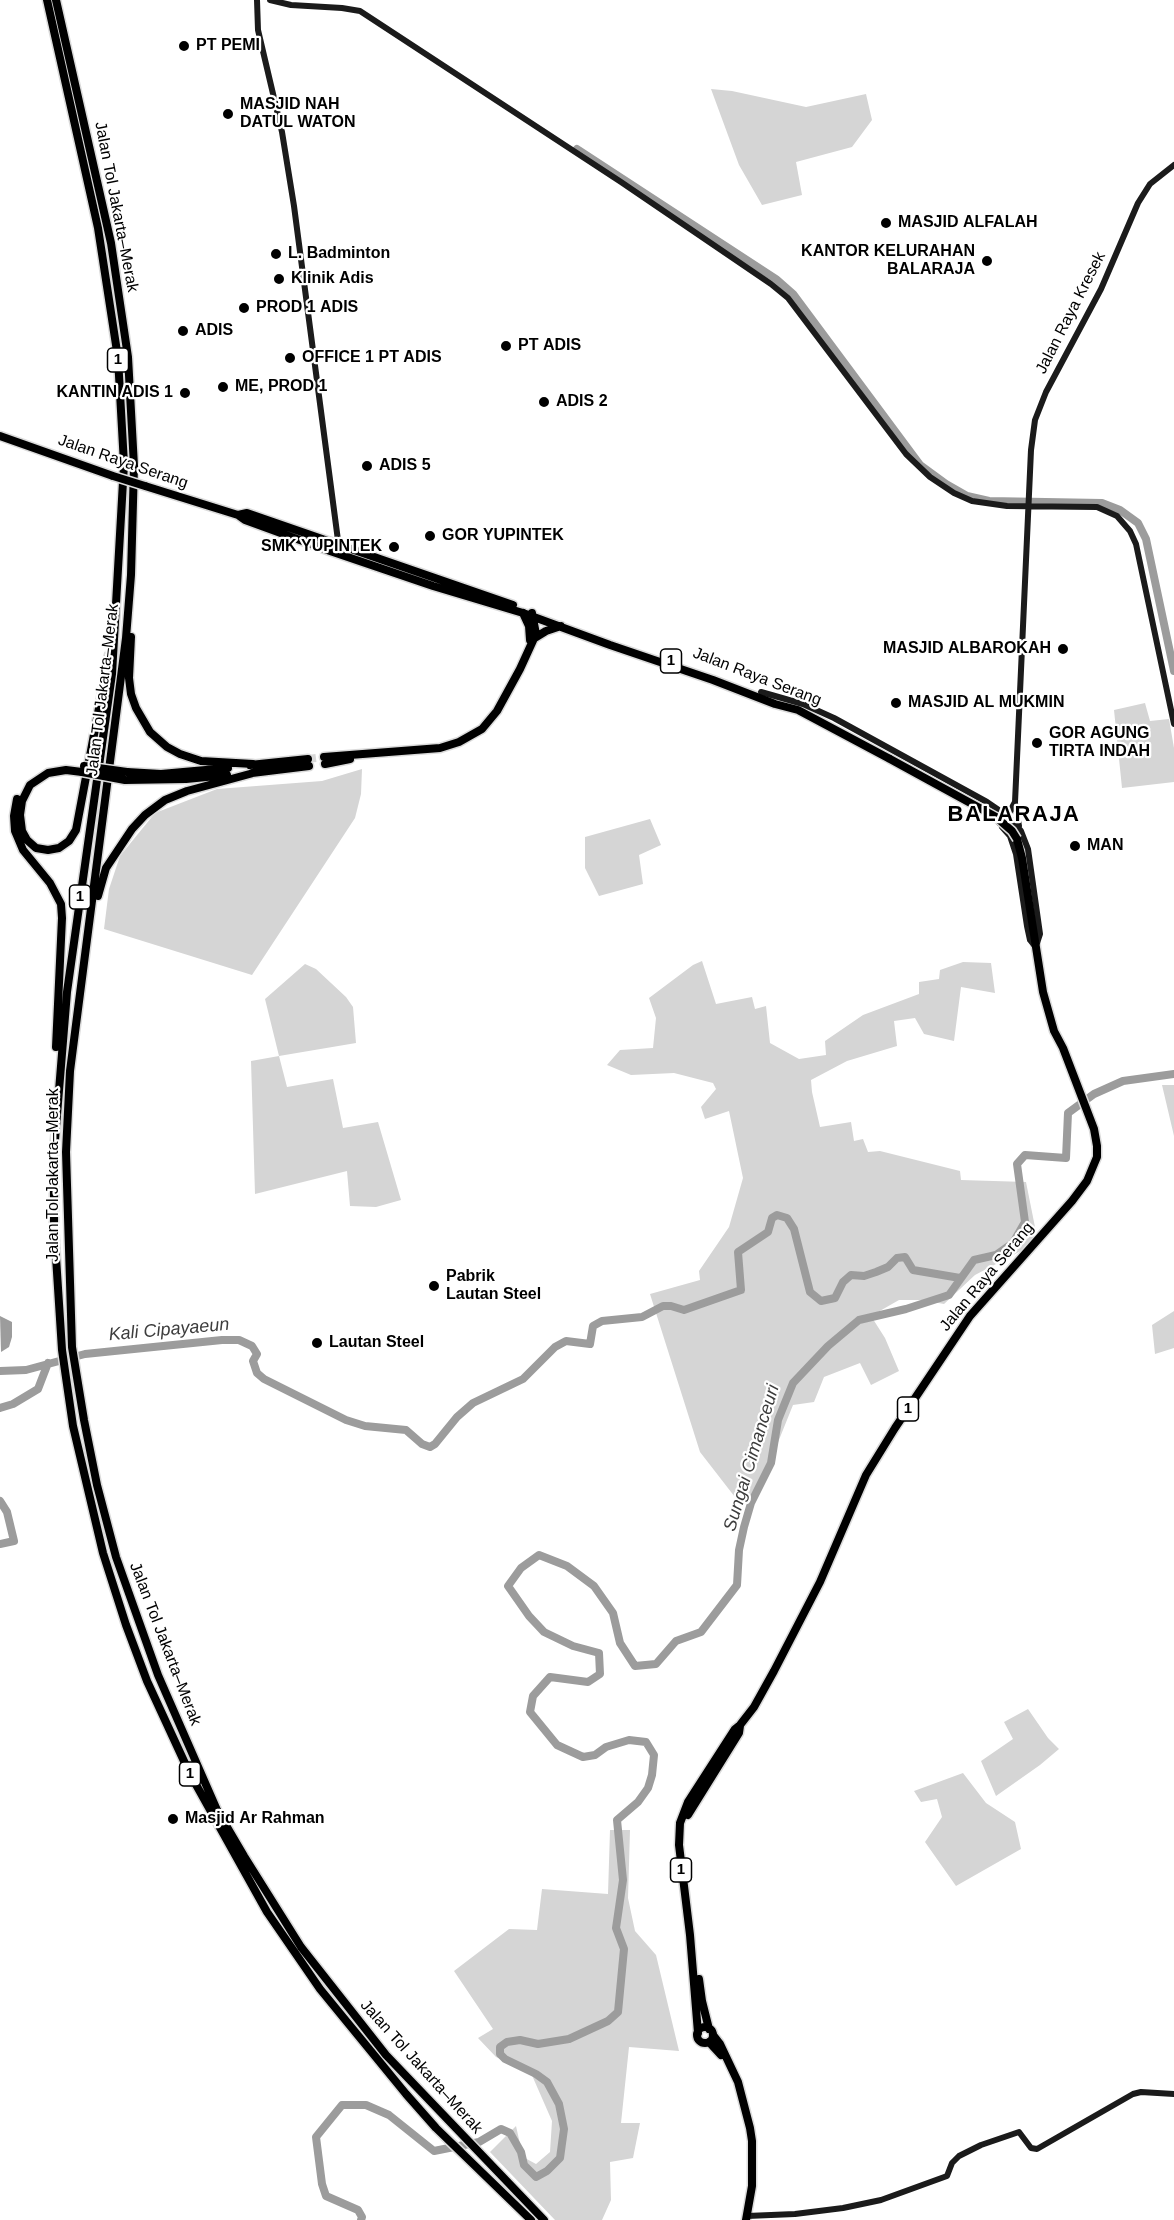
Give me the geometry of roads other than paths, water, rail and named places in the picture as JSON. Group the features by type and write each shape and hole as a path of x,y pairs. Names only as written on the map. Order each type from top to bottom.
{"highway":[{"name":"Jalan Tol Jakarta–Merak","path":"47,0 98,228 118,358 124,464 112,674 67,992 59,1068 54,1152 54,1226 62,1350 73,1426 103,1553 147,1681 184,1762 234,1854 293,1951 320,1989 436,2127 531,2220"},
{"name":"Jalan Tol Jakarta–Merak","path":"56,0 111,243 128,357 134,466 131,575 121,678 70,1071 66,1152 72,1347 97,1485 116,1557 158,1675 223,1822 276,1909 329,1985 386,2055 544,2220"},
{"name":"Jalan Raya Serang","path":"0,436 113,476 238,515 245,520 530,614 600,642 639,652 799,708 844,729 986,806 1008,820 1023,845 1043,992 1089,1116 1097,1146 1093,1170 1088,1181 1072,1201 970,1316 896,1426 866,1475 804,1615 754,1707 740,1725 739,1733 692,1807 683,1832 683,1855 695,1937 698,2033"},
{"path":"131,575 133,596 129,686 143,722 158,740 180,754 201,761 255,768"},
{"path":"530,614 529,626 533,640"},
{"path":"530,614 533,640"},
{"path":"83,769 48,773 30,785 22,801 22,831 27,840 36,848 48,850 59,848 69,841 76,830 116,621"},
{"path":"324,761 368,754 440,748 459,742 482,729 497,711 533,640 559,624"},
{"path":"59,1068 56,1051 62,918 60,904 50,883 23,850 15,831 14,816 17,798 27,781 47,768 66,765 126,776 186,779 308,762"},
{"path":"70,1071 95,906 100,885 110,861 132,829 145,815 165,800 255,768"},
{"path":"54,1152 66,1152"},
{"name":"Jalan Raya Serang","path":"695,1973 710,2035 742,2096 752,2141 752,2186 746,2218"},
{"path":"698,2033 703,2028 710,2035"},
{"name":"1","path":"698,2033 701,2042 710,2035"}],"main road":[{"path":"257,0 258,30 285,147 294,206 339,550"},
{"path":"270,0 291,5 360,11 621,182 771,284 788,298 906,454 930,477 954,493 972,501 1030,506 1097,507 1117,516 1130,531 1142,570 1174,724"},
{"name":"Jalan Raya Kresek","path":"1008,816 1015,802 1032,432 1039,406 1101,289 1138,203 1150,184 1174,165"},
{"path":"760,695 820,725 998,823 1010,836 1017,854 1027,926 1030,940 1036,944 1040,934 1031,861 1019,827 1015,802"},
{"path":"760,695 785,698 825,714 987,802 1008,816 1019,827"},
{"path":"902,770 900,763 906,758"},
{"path":"978,811 980,805 987,802"},
{"path":"998,823 1008,816"},
{"path":"746,2218 843,2208 881,2200 947,2176 952,2163 959,2156 981,2145 1019,2132 1031,2148 1037,2149 1133,2094 1140,2092 1174,2094"}],"waterway":[{"path":"577,149 776,279 793,294 920,465 946,484 967,496 989,501 1102,503 1120,510 1138,523 1146,539 1174,671"},
{"name":"Sungai Cimanceuri","path":"361,2220 362,2217 358,2210 326,2196 322,2184 316,2137 342,2105 366,2105 389,2115 434,2151 479,2142 501,2129 510,2133 521,2152 524,2165 536,2177 547,2171 560,2158 564,2129 559,2104 547,2082 505,2059 500,2054 500,2047 507,2042 520,2040 538,2044 569,2039 608,2021 618,2012 624,1949 616,1928 623,1880 617,1820 638,1802 648,1788 654,1755 646,1742 629,1740 606,1747 595,1755 583,1757 557,1745 530,1712 533,1696 550,1677 588,1682 600,1674 599,1653 573,1646 544,1632 529,1616 508,1586 521,1568 539,1555 567,1566 594,1586 613,1613 620,1643 635,1666 656,1664 676,1641 701,1632 737,1585 739,1550 744,1527 751,1503 771,1463 778,1420 793,1383 828,1346 859,1320 906,1309 949,1295 974,1260 996,1255 1013,1243 1025,1222 1017,1164 1025,1155 1066,1158 1068,1113 1094,1094 1123,1081 1174,1074"},
{"name":"Kali Cipayaeun","path":"0,1371 26,1370 85,1354 239,1340 252,1346 257,1354 253,1361 257,1373 264,1379 346,1420 365,1426 406,1430 422,1444 430,1447 473,1403 523,1379 555,1347 566,1341 590,1344 593,1326 602,1321 642,1317 663,1306 684,1310 741,1290 738,1252 768,1232 772,1218 777,1215 787,1218 794,1229 810,1292 821,1301 835,1298 843,1282 851,1275 864,1276 876,1272 888,1267 897,1258 905,1257 913,1270 960,1278"},
{"path":"0,1408 13,1404 38,1389 48,1363"},
{"path":"0,1501 7,1512 14,1541 0,1544"}],"tunnel":[{"path":"308,759 324,757"}],"place":[{"name":"PT PEMI","path":"184,46"},
{"name":"MASJID NAH DATUL WATON","path":"228,114"},
{"name":"MASJID ALFALAH","path":"886,223"},
{"name":"L. Badminton","path":"276,254"},
{"name":"KANTOR KELURAHAN BALARAJA","path":"987,261"},
{"name":"Klinik Adis","path":"279,279"},
{"name":"PROD 1 ADIS","path":"244,308"},
{"name":"ADIS","path":"183,331"},
{"name":"PT ADIS","path":"506,346"},
{"name":"OFFICE 1 PT ADIS","path":"290,358"},
{"name":"ME, PROD 1","path":"223,387"},
{"name":"KANTIN ADIS 1","path":"185,393"},
{"name":"ADIS 2","path":"544,402"},
{"name":"ADIS 5","path":"367,466"},
{"name":"GOR YUPINTEK","path":"430,536"},
{"name":"SMK YUPINTEK","path":"394,547"},
{"name":"MASJID ALBAROKAH","path":"1063,649"},
{"name":"MASJID AL MUKMIN","path":"896,703"},
{"name":"GOR AGUNG TIRTA INDAH","path":"1037,743"},
{"name":"MAN","path":"1075,846"},
{"name":"Pabrik Lautan Steel","path":"434,1286"},
{"name":"Lautan Steel","path":"317,1343"},
{"name":"Masjid Ar Rahman","path":"173,1819"}],"district":[{"name":"BALARAJA","path":"1014,815"}]}
